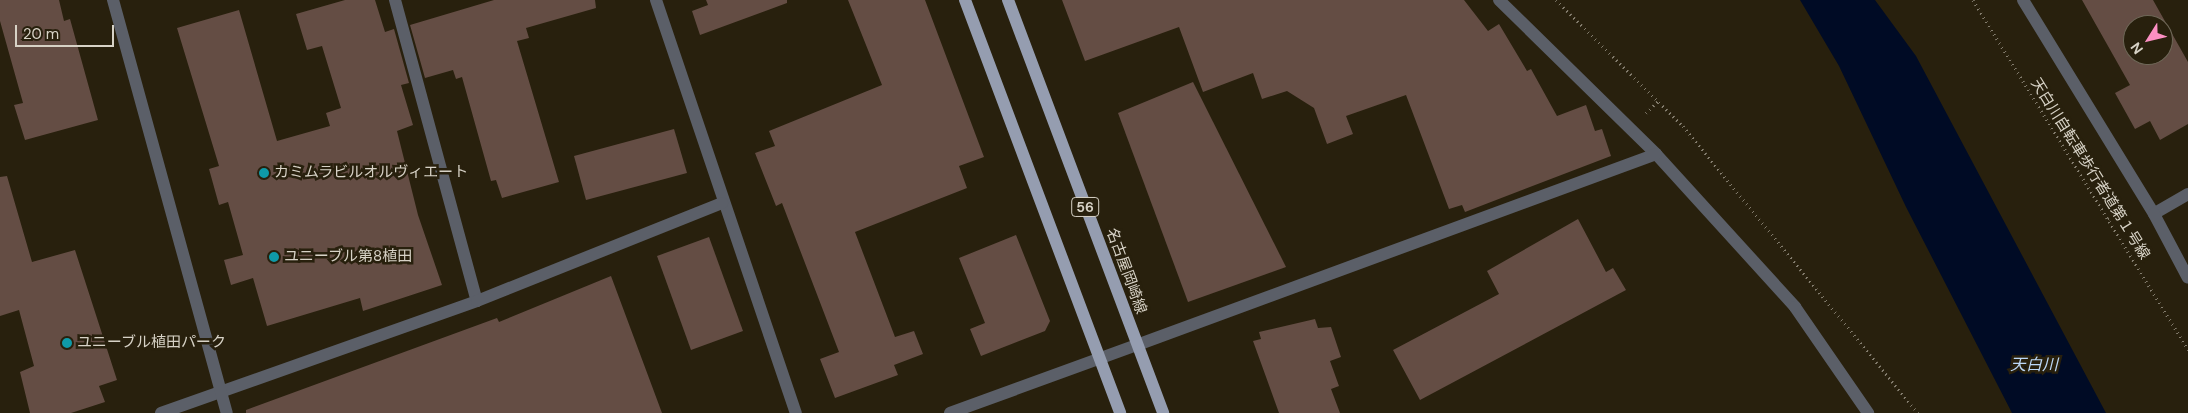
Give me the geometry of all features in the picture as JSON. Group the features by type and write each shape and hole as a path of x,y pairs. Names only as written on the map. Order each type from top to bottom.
{"main road":[{"name":"56","path":"965,0 1120,413"},
{"name":"名古屋岡崎線","path":"1008,0 1163,413"}],"street":[{"path":"113,0 227,413"},
{"path":"396,0 478,301"},
{"path":"656,0 722,203 796,413"},
{"path":"1499,0 1656,154 1795,307 1868,413"},
{"path":"2023,0 2154,214 2188,278"},
{"path":"950,413 1656,154"},
{"path":"2154,214 2188,194"},
{"path":"160,413 220,390 478,301 722,203"}],"path":[{"path":"1556,0 1683,126 1918,413"},
{"name":"天白川自転車歩行者道第１号線","path":"1973,0 2188,350"}],"water":[{"name":"天白川","path":"1800,0 1875,0 1916,56 2106,413 2012,413 1906,207 1839,66"}],"building":[{"path":"0,0 59,0 64,21 70,19 98,120 25,140 14,105 23,103 0,21"},
{"path":"345,0 375,0 385,32 394,29 409,83 401,85 413,125 397,131 418,215 442,285 363,311 360,298 267,326 253,278 231,285 224,260 243,255 228,202 219,205 209,169 219,166 177,28 239,10 277,141 330,126 326,113 341,108 322,46 307,50 296,14"},
{"path":"494,0 595,0 596,8 526,28 529,38 517,41 559,182 502,198 496,180 491,181 462,77 456,79 453,70 425,78 410,25"},
{"path":"706,0 787,0 787,3 700,35 692,11 708,5"},
{"path":"848,0 925,0 984,157 959,166 967,188 855,232 895,337 914,331 923,354 894,365 898,375 835,398 820,359 839,352 782,203 776,206 755,153 775,146 769,131 882,85"},
{"path":"1062,0 1464,0 1488,31 1499,24 1527,71 1531,69 1557,116 1586,105 1595,131 1602,129 1611,156 1465,212 1462,205 1449,209 1406,95 1346,116 1353,134 1327,144 1314,108 1287,91 1262,99 1253,73 1203,92 1179,27 1085,61"},
{"path":"2082,0 2153,0 2161,15 2123,15 2123,65 2173,65 2173,35 2188,62 2188,124 2160,140 2150,121 2135,129 2115,93 2130,85"},
{"path":"1193,82 1286,267 1188,302 1118,113"},
{"path":"674,129 687,173 586,200 574,156"},
{"path":"7,176 32,262 75,250 117,380 99,386 105,402 71,413 30,413 20,372 34,366 19,310 0,316 0,177"},
{"path":"1578,219 1606,272 1613,268 1626,290 1420,400 1393,350 1499,294 1487,271"},
{"path":"1016,235 1050,321 1045,331 981,356 970,329 985,323 959,258"},
{"path":"709,237 743,331 691,350 657,256"},
{"path":"611,276 662,413 246,413 246,410 497,318 499,322"},
{"path":"1315,319 1318,328 1331,327 1341,357 1330,361 1339,386 1331,389 1340,413 1279,413 1253,341 1261,339 1259,332"}],"place":[{"name":"カミムラビルオルヴィエート","path":"264,173"},
{"name":"ユニーブル第8植田","path":"274,257"},
{"name":"ユニーブル植田パーク","path":"67,343"}]}
